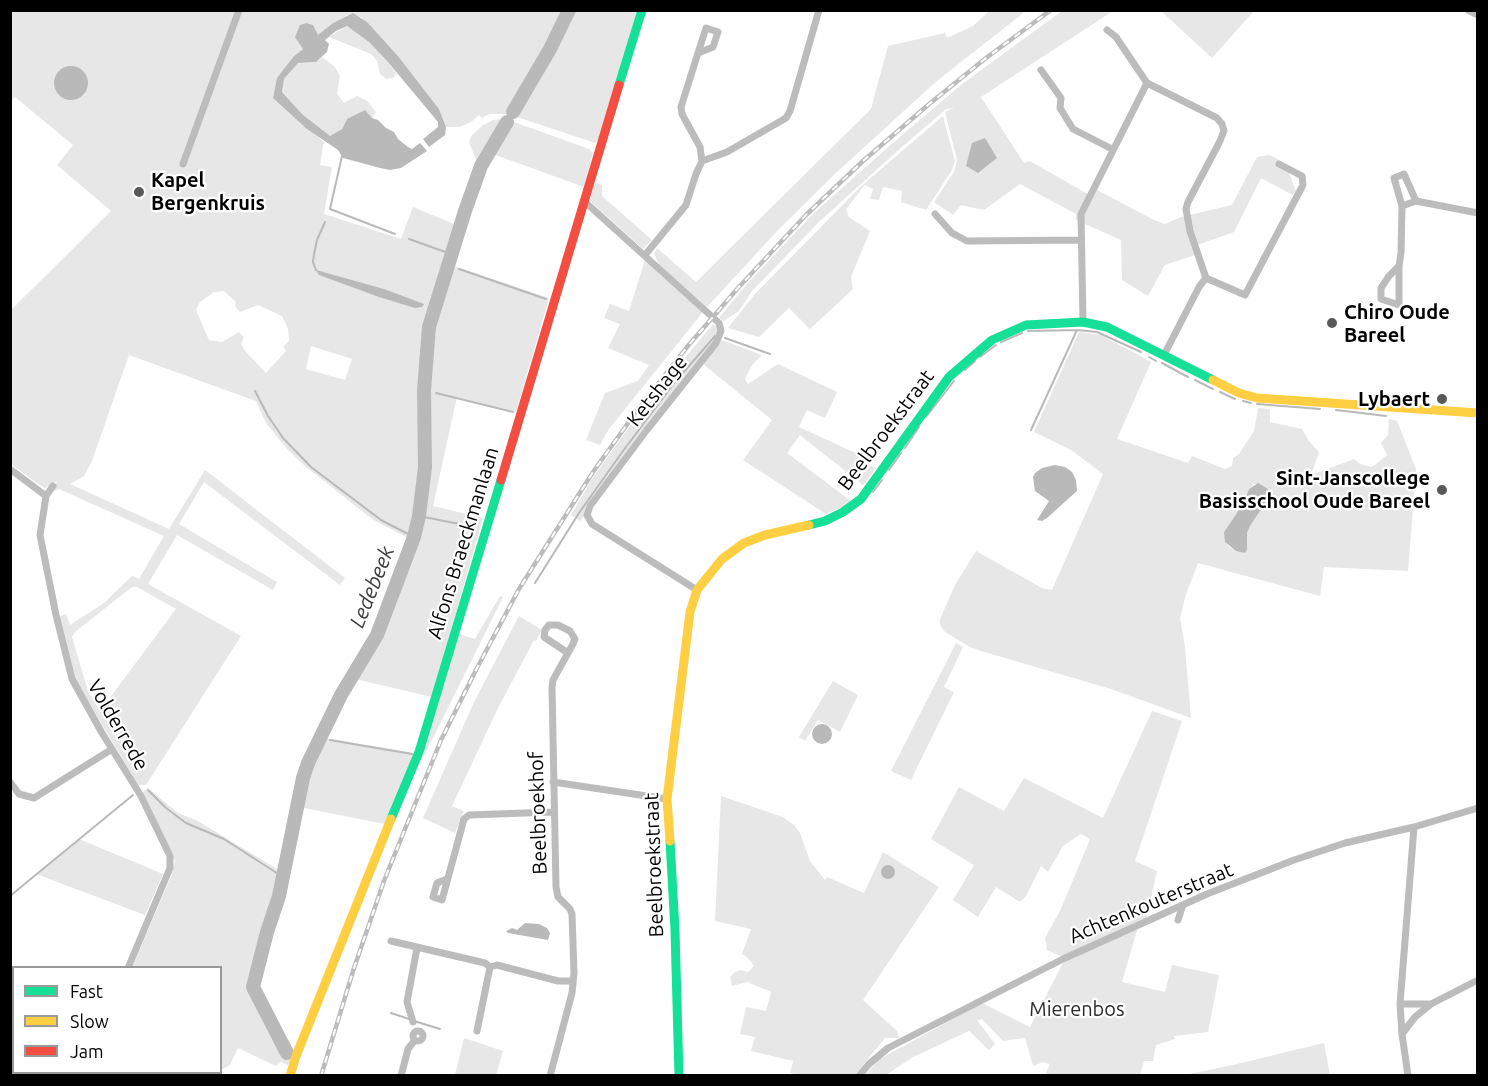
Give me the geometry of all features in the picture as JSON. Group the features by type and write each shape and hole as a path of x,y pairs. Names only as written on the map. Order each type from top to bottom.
{"street":[{"path":"183,164 239,10"},
{"name":"Alfons Braeckmanlaan","path":"290,1076 304,1034 419,752 642,10"},
{"path":"702,161 727,152 786,118 819,10"},
{"path":"1468,10 1478,15"},
{"path":"1107,30 1116,37 1146,83 1217,118 1222,124 1224,131 1219,143 1186,209 1190,231 1206,278 1245,295 1303,185 1302,176 1279,164"},
{"path":"645,255 686,205 702,161 700,147 682,114 681,107 698,53"},
{"path":"1041,70 1061,98 1060,108 1073,129 1112,149"},
{"path":"1083,322 1081,214 1146,83"},
{"path":"1399,266 1381,288 1381,299 1399,305 1402,206 1394,178 1404,174 1416,201"},
{"path":"1402,206 1416,201 1478,213"},
{"name":"Ketshage","path":"585,202 719,323 721,330 719,337 590,506 587,518 592,525 697,590"},
{"path":"935,213 952,233 967,241 1081,240"},
{"path":"1164,355 1199,287 1206,278"},
{"name":"Beelbroekstraat","path":"679,1076 668,799 690,612 697,590 722,560 744,543 765,535 825,521 861,499 949,377 992,340 1026,325 1083,322 1107,327 1239,393 1257,398 1478,413"},
{"path":"10,468 46,496 53,486"},
{"name":"Volderrede","path":"46,496 40,535 72,679 146,807 167,848 171,862 129,966"},
{"path":"549,625 558,625 573,635 573,644 568,653 544,637 549,625"},
{"name":"Beelbroekhof","path":"550,1076 572,993 573,981 572,914 558,897 553,812 552,687 553,680 568,653"},
{"path":"10,782 20,794 34,798 112,749"},
{"path":"553,782 668,799"},
{"name":"Achtenkouterstraat","path":"859,1076 868,1064 888,1048 1063,959 1184,905 1294,860 1345,843 1414,827 1478,808"},
{"path":"447,879 464,819 469,814 553,812"},
{"path":"1408,1076 1400,1004 1414,827"},
{"path":"1178,920 1184,905"},
{"path":"391,941 485,963 490,967"},
{"path":"412,1020 407,1002 417,948"},
{"path":"490,967 497,965 558,981 573,981"},
{"path":"477,1031 490,967"},
{"path":"1402,1034 1415,1017 1431,1004 1478,980"},
{"path":"1400,1004 1431,1004"},
{"path":"401,1076 408,1049 415,1040"}],"green space":[{"path":"10,11 637,11 598,140 595,143 508,114 489,114 482,118 479,115 471,122 459,127 446,127 439,109 398,56 361,17 348,15 333,23 294,56 274,98 325,143 320,165 332,167 324,214 401,239 413,207 454,224 478,165 469,142 472,135 493,120 511,121 589,149 593,153 584,187 493,154 485,167 456,253 454,266 549,298 516,412 457,397 433,506 483,518 432,697 355,679 381,637 424,518 429,440 428,369 438,301 449,274 441,271 428,311 420,356 421,467 408,538 372,519 305,466 288,450 266,423 256,401 129,355 92,461 84,476 70,484 169,529 205,470 345,578 340,585 204,482 179,524 277,582 273,590 177,535 148,584 241,636 146,785 138,785 75,679 59,617 66,614 70,625 104,603 132,576 139,579 164,536 59,489 54,491 57,481 45,488 11,464 11,310 111,211 57,165 73,145 15,97 11,101","holes":["224,291 236,302 235,306 240,312 258,305 282,316 288,329 289,341 283,347 286,351 266,373 246,352 241,344 244,337 239,332 222,342 209,340 196,310 200,302 214,292","311,346 352,359 345,380 306,369","132,587 137,587 176,609 100,711 88,691 72,637 75,632"]},
{"path":"989,11 1026,11 938,80 837,172 779,229 707,307 660,266 654,254 657,248 696,282 871,109 888,46 945,33 947,38 973,26"},
{"path":"1062,11 1113,11 981,97 1024,163 1030,161 1093,197 1097,190 1165,224 1181,217 1232,205 1257,157 1269,155 1278,159 1277,167 1289,173 1296,191 1293,195 1261,178 1234,232 1192,247 1195,255 1165,265 1148,296 1122,280 1121,240 1076,220 1076,214 1020,184 984,210 961,205 953,215 934,202 954,172 957,160 945,112 954,107 945,110 820,221 752,291 739,311 724,321 719,318 746,285 813,214 962,84"},
{"path":"1161,11 1253,12 1212,58"},
{"path":"347,26 369,42 388,62 397,74 393,78 386,79 380,74 377,61 371,54 329,37"},
{"path":"323,57 335,67 340,76 337,94 344,103 357,96 367,101 376,112 372,118 347,119 342,129 330,136 302,114 282,92 284,79 298,63 316,62"},
{"path":"943,116 955,161 952,170 926,210 901,202 902,191 883,187 879,200 870,199 873,189 865,185 846,209 849,217 870,231 851,277 853,289 810,329 789,308 759,337 728,328 755,294 859,188"},
{"path":"597,183 602,185 602,196 652,240 643,249 590,201 594,185"},
{"path":"645,260 703,312 609,429 600,445 586,440 605,393 638,381 649,365 608,348 620,324 604,318 610,304 629,311"},
{"path":"713,324 717,327 718,334 712,344 642,430 587,506 585,515 580,521 571,515 592,479 637,416"},
{"path":"1079,332 1101,335 1151,362 1117,439 1188,463 1192,456 1225,469 1232,466 1233,458 1239,454 1254,431 1258,408 1270,409 1270,422 1302,429 1319,452 1311,475 1354,459 1360,464 1372,467 1387,455 1381,443 1388,435 1389,419 1397,421 1416,469 1408,571 1324,567 1320,596 1198,563 1180,618 1191,718 1111,689 970,647 945,632 940,625 940,619 955,585 976,551 1042,588 1052,590 1103,474 1071,450 1034,432","holes":["1254,484 1258,484 1266,502 1247,533 1247,550 1236,551 1228,546 1224,532 1243,504 1249,489"]},
{"path":"722,340 762,355 746,376 745,380 748,384 778,364 837,392 825,418 807,410 799,427 862,456 859,461 876,468 863,485 800,435 787,453 851,501 826,514 743,460 772,420 703,364"},
{"path":"500,596 503,597 425,754 422,752 459,634 475,639"},
{"path":"519,616 542,630 536,641 534,640 498,708 452,806 464,811 455,833 423,818 474,702"},
{"path":"956,643 963,647 944,687 954,692 911,780 891,771"},
{"path":"833,681 858,695 840,732 818,720 805,741 799,737"},
{"path":"1152,711 1182,721 1135,861 1157,871 1147,917 1063,957 1047,950 1045,938 1061,909 1090,839 1081,834 1063,846 1048,872 1041,866 1026,896 1020,902 996,887 978,917 953,900 974,865 931,839 959,787 1004,811 1024,778 1103,818"},
{"path":"325,738 415,753 385,824 299,807 311,764"},
{"path":"148,788 178,813 196,820 287,875 283,896 257,981 294,1054 288,1065 281,1062 276,1066 238,1048 230,1065 222,1069 222,966 133,966 172,874 175,861 143,792"},
{"path":"721,796 783,817 794,825 800,833 810,861 825,880 827,877 864,893 883,852 939,887 863,1000 897,1031 899,1038 885,1038 855,1075 790,1073 793,1061 751,1051 755,1037 740,1034 746,1007 766,1011 771,992 747,982 732,986 730,977 735,972 740,970 748,972 754,966 742,954 751,929 715,921"},
{"path":"79,839 163,874 145,915 36,874"},
{"name":"Mierenbos","path":"1138,927 1122,982 1165,992 1172,965 1219,975 1208,1032 1174,1036 1175,1039 1156,1045 1153,1061 1144,1061 1140,1075 1045,1075 1050,1064 1043,1062 1033,1066 1025,1038 1003,1041 982,1019 977,1020 995,1044 989,1050 969,1031 913,1057 886,1075 865,1076 878,1060 982,1003 1030,1027 1063,963"},
{"path":"464,1038 503,1051 496,1075 455,1075"},
{"path":"1324,1043 1330,1075 1185,1075 1237,1064"},
{"path":"86,1074 214,1074 211,1076 85,1076"}],"shaded area":[{"path":"353,13 367,22 398,56 439,109 446,127 445,135 429,147 423,139 438,127 438,122 388,62 369,42 347,26 325,40 329,44 327,52 316,62 298,63 284,79 282,92 302,114 330,136 342,129 347,119 365,110 372,118 394,132 398,139 408,147 412,149 420,143 427,151 401,168 390,170 343,158 338,150 307,129 273,98 277,78 294,56 303,49 295,37 300,25 306,23 313,25 318,35 333,23"},
{"path":"71,66 83,71 88,83 83,95 71,100 59,95 54,83 59,71"},
{"path":"985,138 997,158 978,173 966,166 972,143"},
{"path":"316,270 384,289 424,304 422,307 415,308 379,297 319,275"},
{"path":"1055,465 1065,467 1072,472 1076,480 1077,491 1047,518 1042,521 1037,520 1049,501 1035,491 1033,477 1042,468"},
{"path":"1258,483 1268,489 1266,502 1247,533 1247,550 1245,553 1236,551 1225,542 1224,532 1243,504 1249,489"},
{"path":"822,724 829,727 832,734 829,741 822,744 815,741 812,734 815,727"},
{"path":"888,865 893,867 895,872 893,877 888,879 883,877 881,872 883,867"},
{"path":"525,923 539,924 547,928 550,933 548,940 506,931 512,928 517,930"}],"waterway":[{"name":"Ledebeek","path":"513,112 550,49 569,10"},
{"name":"Ledebeek","path":"287,1053 253,987 279,896 308,763 341,695 377,635 414,537 425,467 424,390 429,327 481,166 507,122"},
{"path":"342,156 330,209 395,234"},
{"path":"316,270 313,262 314,254 325,222"},
{"path":"409,239 451,254"},
{"path":"459,269 546,299"},
{"path":"1028,331 1077,330"},
{"path":"1031,430 1077,330 1097,332 1141,352"},
{"path":"1001,342 1022,333"},
{"path":"535,583 579,513 623,451 675,382 715,336"},
{"path":"725,338 770,354"},
{"path":"980,357 996,345"},
{"path":"1149,357 1156,361"},
{"path":"965,370 975,361"},
{"path":"1162,363 1188,377"},
{"path":"1195,380 1213,389"},
{"path":"926,417 954,381"},
{"path":"255,391 283,438 311,467 381,520 414,537"},
{"path":"1220,392 1235,399"},
{"path":"436,393 513,412"},
{"path":"1243,401 1251,403"},
{"path":"1257,404 1320,409"},
{"path":"1336,410 1386,416"},
{"path":"905,448 919,427"},
{"path":"889,470 901,453"},
{"path":"873,492 882,480"},
{"path":"419,516 475,527"},
{"name":"Ledebeek","path":"320,738 324,739"},
{"path":"330,740 412,754"},
{"path":"148,790 186,823 224,839 283,877"},
{"path":"10,896 133,795"},
{"path":"391,1013 409,1019"},
{"path":"414,1021 440,1029"}],"railway":[{"path":"321,1076 354,968 384,881 441,740 519,589 593,472 687,347 806,215 863,161 928,105 1051,10"}],"traffic: fast":[{"path":"619,85 642,10"},
{"path":"809,525 825,521 861,499 949,377 992,340 1026,325 1083,322 1107,327 1213,380"},
{"path":"391,819 419,752 501,480"},
{"path":"670,841 679,1076"}],"traffic: slow":[{"path":"1213,380 1239,393 1257,398 1478,413"},
{"path":"670,841 667,799 690,612 697,590 722,559 744,543 765,535 809,525"},
{"path":"290,1076 391,819"}],"traffic: jam":[{"path":"501,480 619,85"}],"place":[{"name":"Kapel Bergenkruis","path":"139,192"},
{"name":"Chiro Oude Bareel","path":"1332,323"},
{"name":"Lybaert","path":"1442,399"},
{"name":"Sint-Janscollege Basisschool Oude Bareel","path":"1442,490"}]}
